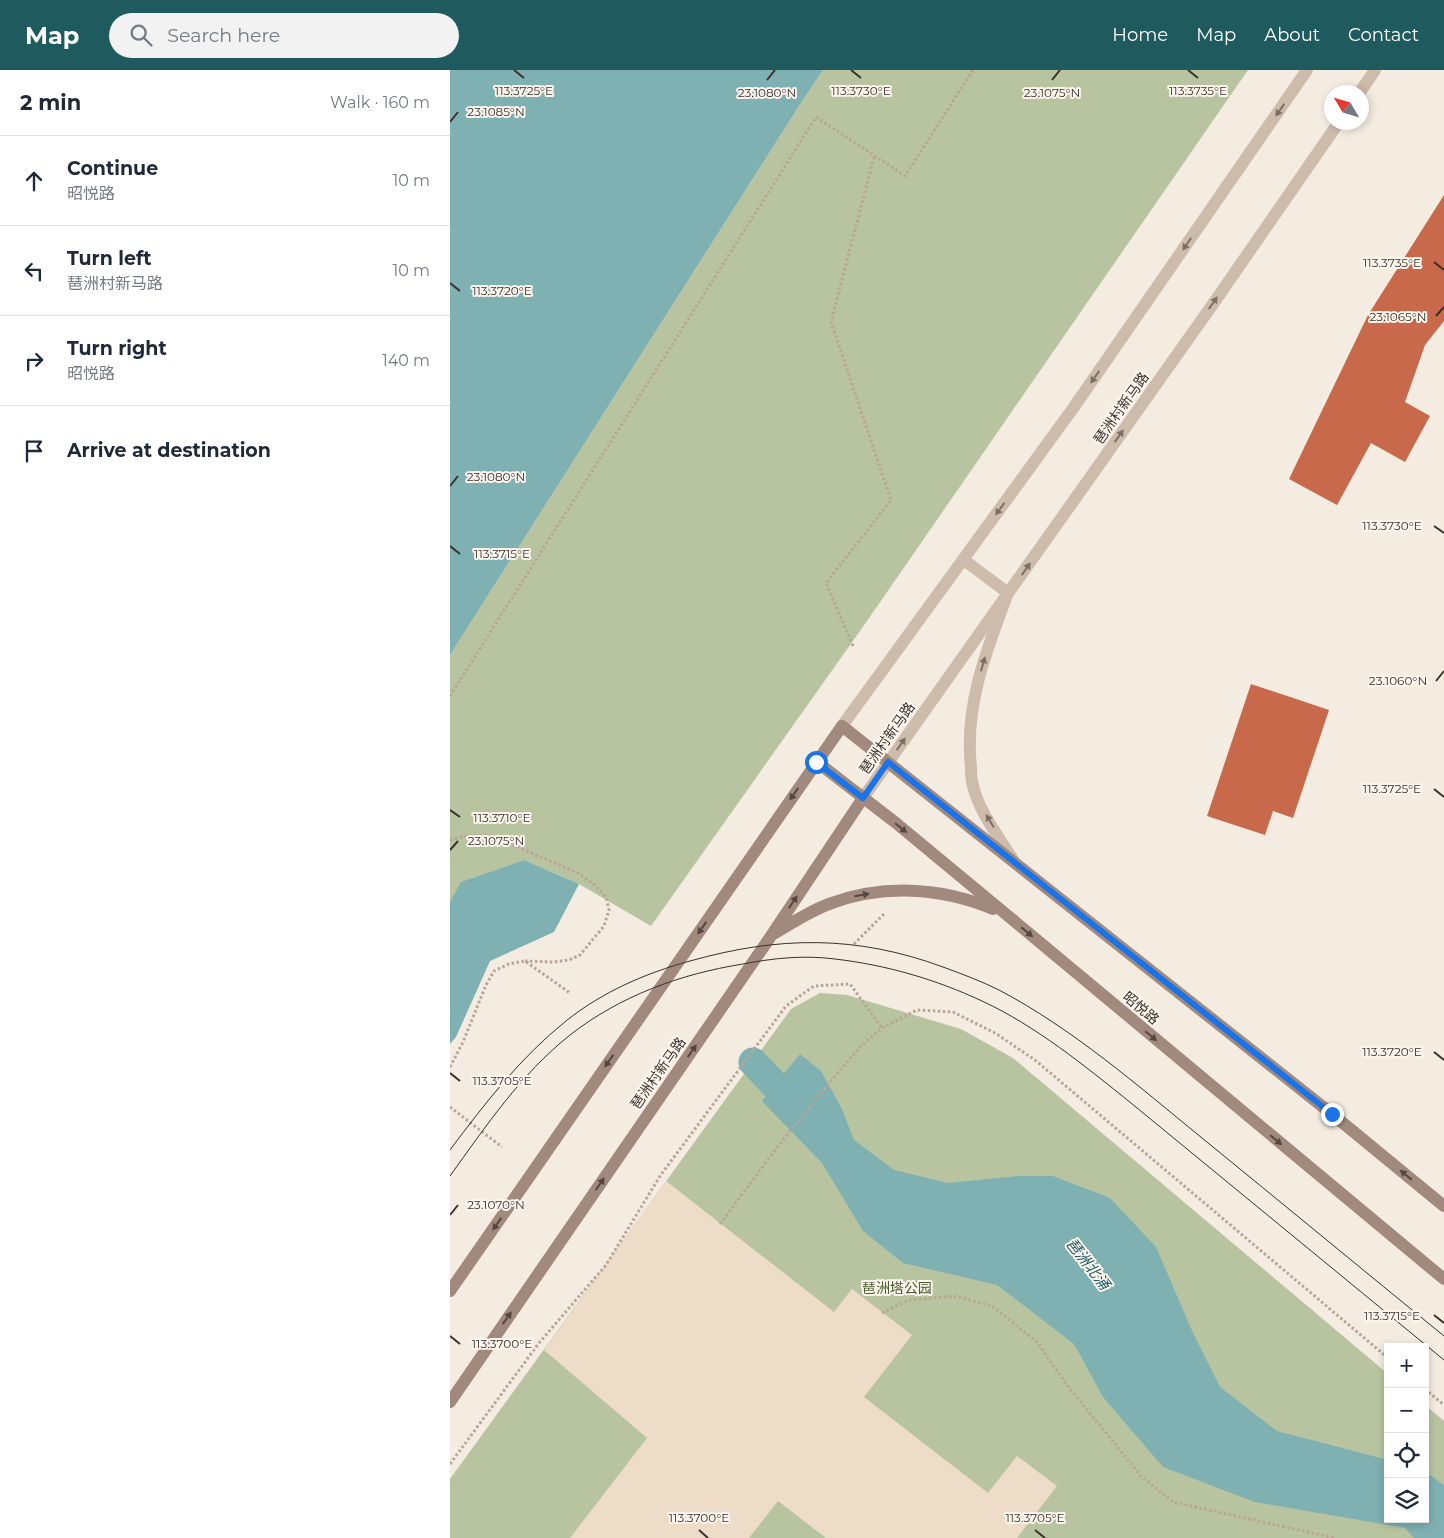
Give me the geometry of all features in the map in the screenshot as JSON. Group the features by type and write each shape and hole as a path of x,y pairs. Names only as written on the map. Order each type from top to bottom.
{"main road":[{"path":"450,1291 842,726 1332,1114 1444,1206"},
{"name":"昭悦路","path":"816,762 1007,915 1444,1280"},
{"name":"琶洲村新马路","path":"450,1402 771,936 863,798"},
{"path":"771,936 827,904 850,897 882,891 919,891 955,896 1007,915"}],"street":[{"path":"842,726 1080,399 1308,70"},
{"path":"1365,85 1375,70"},
{"name":"琶洲村新马路","path":"863,798 1333,130"},
{"path":"964,560 1008,593 987,649 976,687 970,724 970,756 973,786 982,809 1015,863"}],"path":[{"path":"450,696 816,118 905,176 972,70"},
{"path":"854,646 826,583 890,500 831,322 874,157"},
{"path":"450,840 465,836 489,835 578,873 595,885 606,897 609,910 604,926 580,955 569,960 553,962 525,961 509,964 494,971 450,1067"},
{"path":"854,944 884,914"},
{"path":"525,961 570,993"},
{"path":"450,1464 539,1343 606,1265 660,1176 786,1006 814,986 850,984 882,1028"},
{"path":"720,1224 778,1146 862,1045 882,1028 917,1010 953,1012 995,1033 1035,1060 1384,1355"},
{"path":"450,1107 502,1147"},
{"path":"882,1313 909,1300 954,1296 992,1306 1037,1342 1072,1392 1135,1469 1173,1502 1336,1538"},
{"path":"1429,1393 1444,1405"}],"green space":[{"path":"823,70 1248,70 867,621 651,926 579,884 524,860 462,882 450,902 450,655"},
{"name":"琶洲塔公园","path":"820,993 847,995 961,1029 1013,1058 1384,1371 1384,1523 1429,1523 1429,1408 1444,1421 1444,1538 450,1538 450,1479 791,1009"}],"shaded area":[{"path":"666,1181 834,1312 852,1289 912,1335 864,1397 988,1493 1017,1456 1057,1486 1017,1538 826,1538 778,1501 749,1538 570,1538 647,1438 544,1350"}],"water":[{"path":"450,70 823,70 450,655"},
{"path":"524,860 579,884 554,932 490,961 456,1037 450,1044 450,902 461,882"},
{"path":"800,1054 821,1071 842,1109 854,1140 894,1170 948,1183 1017,1176 1053,1176 1110,1198 1156,1247 1193,1333 1220,1387 1277,1431 1384,1459 1384,1523 1429,1523 1429,1475 1444,1485 1444,1538 1414,1538 1405,1528 1255,1502 1163,1467 1103,1397 1074,1344 997,1285 903,1263 863,1231 822,1163 762,1101"}],"building":[{"path":"1444,195 1444,321 1425,345 1405,402 1430,416 1405,462 1371,443 1337,505 1289,479 1368,315"},
{"path":"1251,684 1329,710 1293,818 1273,811 1265,835 1207,816"}],"waterway":[{"name":"琶洲北涌","path":"753,1062 802,1114"}],"tram line":[{"path":"450,1150 490,1098 534,1050 566,1021 609,992 657,971 690,961 755,947 786,943 817,943 848,944 879,949 943,967 978,981 999,990 1053,1022 1129,1078 1444,1336"},
{"path":"450,1176 505,1101 552,1050 589,1021 630,998 696,974 766,960 812,957 873,965 910,974 964,993 1002,1011 1041,1035 1078,1061 1131,1103 1444,1360"}],"route":[{"path":"816,762 863,798 888,762 1332,1114"}]}
